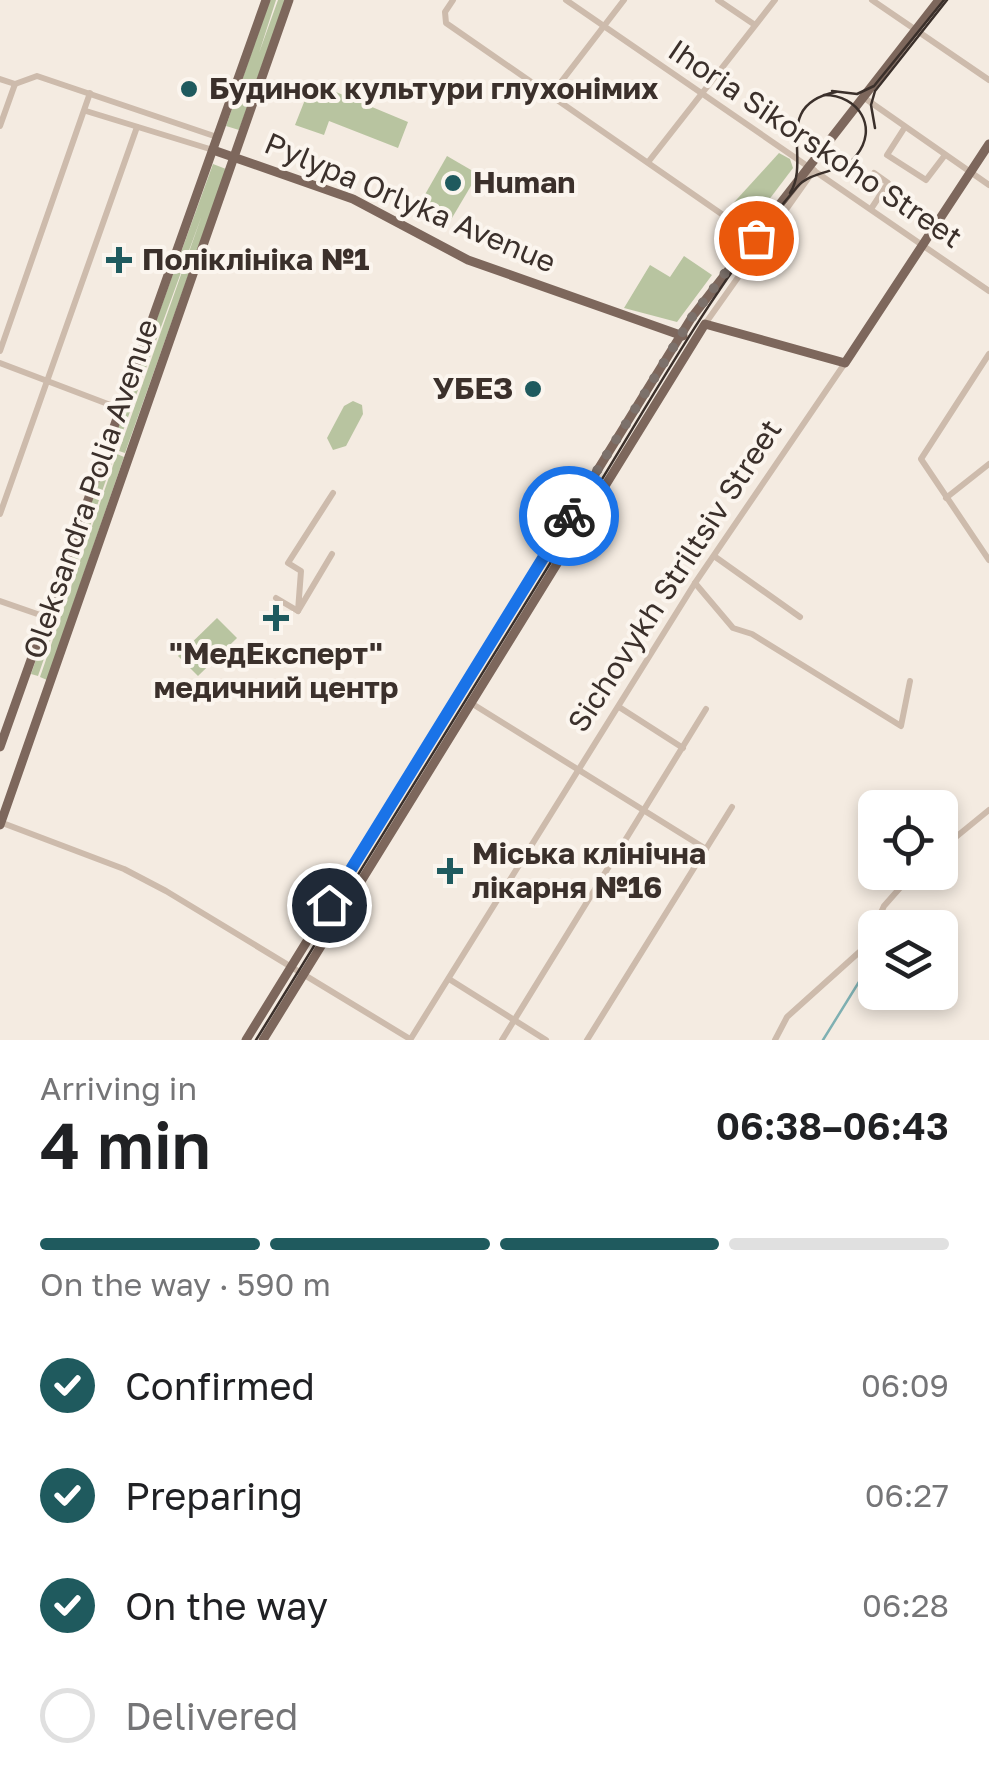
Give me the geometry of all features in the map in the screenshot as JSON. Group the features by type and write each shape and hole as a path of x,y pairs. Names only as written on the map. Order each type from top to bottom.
{"main road":[{"name":"Oleksandra Polia Avenue","path":"0,747 266,0"},
{"name":"Oleksandra Polia Avenue","path":"0,823 289,0"},
{"path":"246,1040 681,335 939,0"},
{"path":"217,137 238,145"},
{"name":"Sichovykh Striltsiv Street","path":"845,363 989,144"},
{"name":"Pylypa Orlyka Avenue","path":"212,150 352,199 468,260 694,341"},
{"path":"263,1040 705,324 845,363"},
{"path":"554,540 566,548"},
{"path":"458,696 471,703"}],"street":[{"path":"454,0 444,16 446,23 758,238 705,324"},
{"name":"Ihoria Sikorskoho Street","path":"566,0 989,291"},
{"path":"551,95 624,0"},
{"path":"718,0 754,25"},
{"path":"648,161 776,0"},
{"path":"872,0 989,80"},
{"path":"0,80 15,84 37,76 217,137"},
{"path":"0,126 15,84"},
{"path":"0,351 90,93"},
{"path":"862,96 989,185"},
{"path":"86,111 212,150"},
{"path":"0,514 138,127"},
{"path":"905,127 887,155 926,180 944,155"},
{"path":"871,209 888,183 874,173"},
{"path":"987,554 924,468 924,450 989,354"},
{"name":"Sichovykh Striltsiv Street","path":"410,1040 696,583 845,363"},
{"path":"0,364 120,409"},
{"path":"946,498 989,464"},
{"path":"298,611 302,571 288,563 333,492"},
{"path":"298,611 332,554"},
{"path":"714,556 800,617"},
{"path":"696,583 733,628 752,634 901,726 910,681"},
{"path":"276,598 298,611"},
{"path":"0,602 48,618"},
{"path":"471,703 706,849"},
{"path":"619,707 683,748"},
{"path":"502,1040 706,709"},
{"path":"587,1040 732,807"},
{"path":"958,835 989,810"},
{"path":"0,823 124,870 410,1040"},
{"path":"775,1040 788,1016 866,946 884,906 898,890"},
{"path":"449,979 546,1040"}],"green space":[{"path":"270,0 276,0 259,53 278,0 285,0 239,130 226,126"},
{"path":"312,82 408,122 398,148 329,121 324,135 295,125"},
{"path":"779,153 790,159 793,168 750,225 727,210"},
{"name":"Human","path":"447,156 478,174 449,223 419,205"},
{"path":"213,164 226,169 125,453 119,451 202,215 116,450 110,448"},
{"path":"684,256 712,275 677,322 624,308 650,265 670,277"},
{"path":"353,401 362,405 363,414 346,446 333,450 327,438 344,406"},
{"path":"109,451 115,454 38,676 31,674"},
{"path":"117,454 124,457 47,680 40,677"},
{"path":"217,618 237,638 198,676 178,656"}],"waterway":[{"path":"823,1040 858,983"}],"tram line":[{"path":"832,91 857,94 874,86 944,0"},
{"path":"875,128 871,105 875,91 947,0"},
{"path":"790,193 796,179 797,135 804,108 836,92"},
{"path":"256,1040 710,304 797,187 811,177 850,162 863,145 865,124 856,107 836,96 824,95"}],"way so far":[{"path":"569,516 674,344 753,236 756,238"}],"place":[{"name":"Будинок культури глухонімих","path":"189,89"},
{"name":"Human","path":"453,183"},
{"name":"Поліклініка №1","path":"119,260"},
{"name":"УБЕЗ","path":"533,389"},
{"name":"\"МедЕксперт\" медичний центр","path":"276,618"},
{"name":"Міська клінічна лікарня №16","path":"450,871"}],"route":[{"path":"329,905 569,516"}]}
